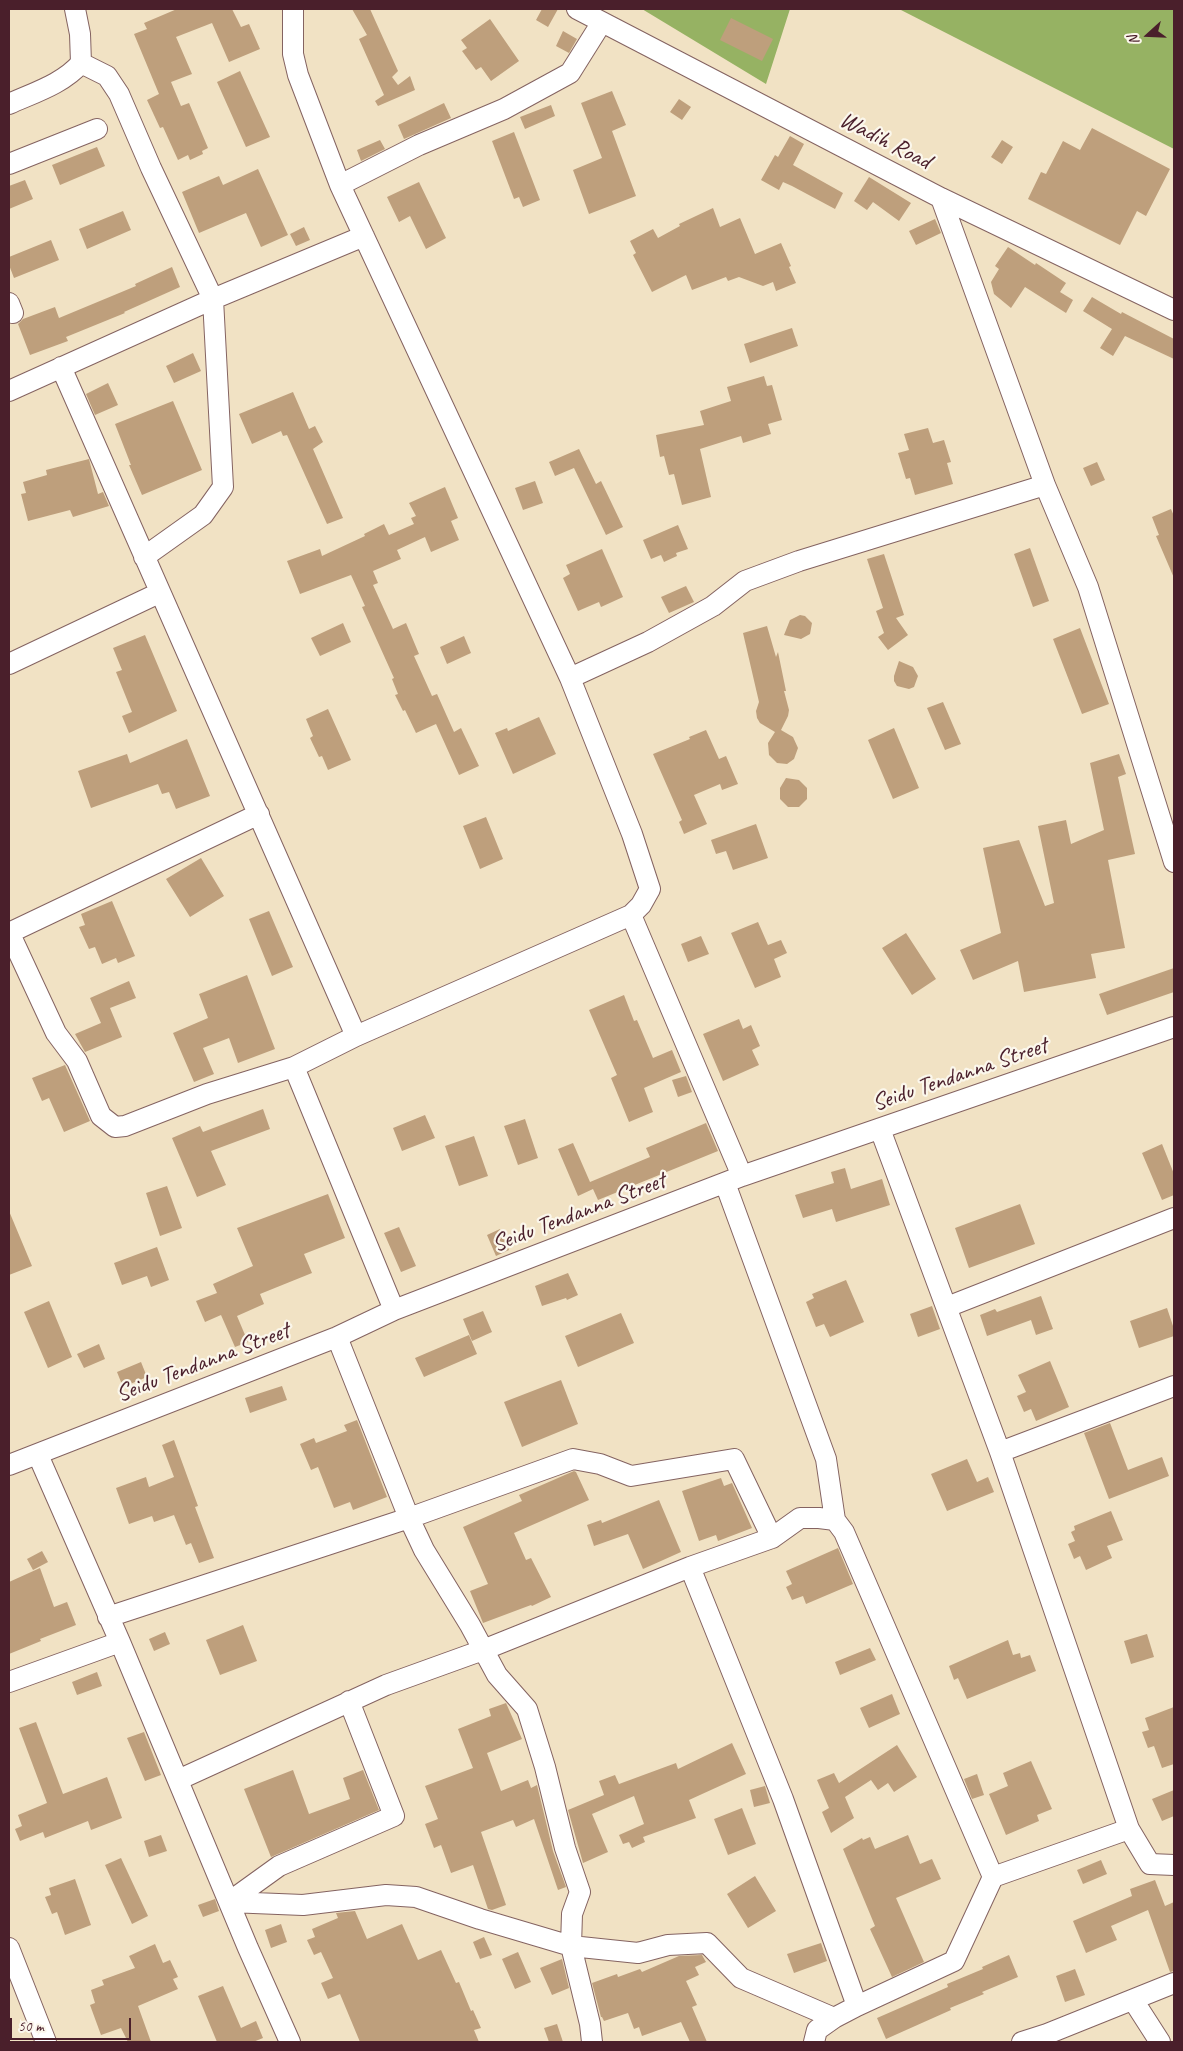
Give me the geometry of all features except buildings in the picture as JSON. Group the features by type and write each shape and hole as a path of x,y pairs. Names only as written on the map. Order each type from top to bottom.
{"street":[{"path":"9,104 59,82 73,73 81,63 80,34 75,9"},
{"path":"258,814 9,932 56,1033 77,1061 101,1116 115,1127 125,1126 207,1094 294,1066 356,1036 631,915 641,905 650,889 646,871 570,678 340,185 298,76 293,54 293,9"},
{"name":"Wadih Road","path":"576,9 941,198 1174,310"},
{"path":"340,185 420,145 504,109 570,73 602,22"},
{"path":"81,63 107,76 119,94 151,168 213,299 223,487 203,515 144,557"},
{"path":"9,164 97,129"},
{"path":"941,198 1045,485 1088,587 1174,862"},
{"path":"9,391 213,299 364,236"},
{"path":"61,367 159,593 356,1036"},
{"path":"570,678 648,642 713,606 745,581 799,561 1045,485"},
{"path":"9,664 159,593"},
{"path":"631,915 733,1180 826,1459 835,1520 844,1532 992,1877"},
{"name":"Seidu Tendanna Street","path":"9,1465 337,1337 394,1310 733,1180 1174,1027"},
{"path":"294,1066 394,1310"},
{"path":"880,1129 1000,1452 1129,1829 1150,1864 1174,1865"},
{"path":"947,1307 1174,1218"},
{"path":"337,1337 409,1518 424,1550 470,1625 497,1675 527,1710 545,1767 565,1848 580,1892 572,1914 571,1946 590,2024 592,2042"},
{"path":"1000,1452 1174,1386"},
{"path":"38,1454 290,2042"},
{"path":"108,1616 409,1518 572,1459 600,1464 631,1476 734,1459 772,1538"},
{"path":"178,1780 386,1685 483,1650 690,1568 772,1538 800,1518 835,1520"},
{"path":"690,1568 783,1799 857,2006"},
{"path":"9,1682 120,1642"},
{"path":"229,1902 279,1866 394,1816 349,1701"},
{"path":"814,2042 817,2030 834,2018 954,1961 992,1877 1129,1829"},
{"path":"229,1902 303,1905 386,1895 416,1897 480,1919 571,1946 638,1953 668,1945 707,1943 741,1978 834,2018"},
{"path":"9,1948 46,2042"},
{"path":"1022,2042 1048,2038 1174,1983"},
{"path":"1133,2000 1160,2042"}],"green space":[{"path":"642,9 790,9 766,84"},
{"path":"899,9 1174,9 1174,149"}]}
